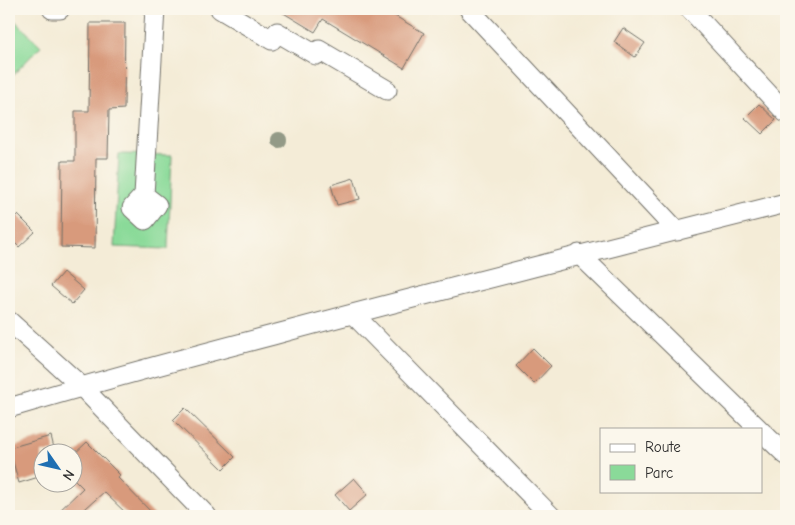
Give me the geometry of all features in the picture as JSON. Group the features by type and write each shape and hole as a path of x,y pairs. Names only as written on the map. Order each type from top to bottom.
{"street":[{"path":"52,9 60,9"},
{"path":"131,204 156,9"},
{"path":"220,9 272,40 277,32 316,55 319,50 386,90"},
{"path":"469,9 677,231"},
{"path":"690,9 786,113"},
{"path":"9,408 81,386 579,254 786,204"},
{"path":"579,254 758,428"},
{"path":"352,314 551,516"},
{"path":"9,321 81,386 207,516"},
{"path":"762,432 786,455"}],"green space":[{"path":"9,15 41,46 9,79"},
{"path":"119,154 172,155 168,249 114,247"}],"building":[{"path":"277,9 383,9 424,33 404,68 323,19 315,32"},
{"path":"90,23 125,23 124,109 109,110 108,158 96,158 95,248 61,247 62,161 75,161 75,111 89,111"},
{"path":"623,28 645,43 635,57 614,42"},
{"path":"759,104 776,120 762,134 745,118"},
{"path":"354,178 360,199 337,205 331,185"},
{"path":"18,215 35,232 19,247 9,237 9,224"},
{"path":"63,272 84,290 72,304 51,286"},
{"path":"533,348 551,366 534,384 516,366"},
{"path":"185,408 235,457 223,469 173,420"},
{"path":"51,436 52,442 32,442 32,479 19,483 9,448"},
{"path":"87,442 120,475 118,478 155,516 129,516 104,492 77,516 54,516 79,492 82,492 82,447"},
{"path":"354,478 368,494 349,511 335,495"}]}
